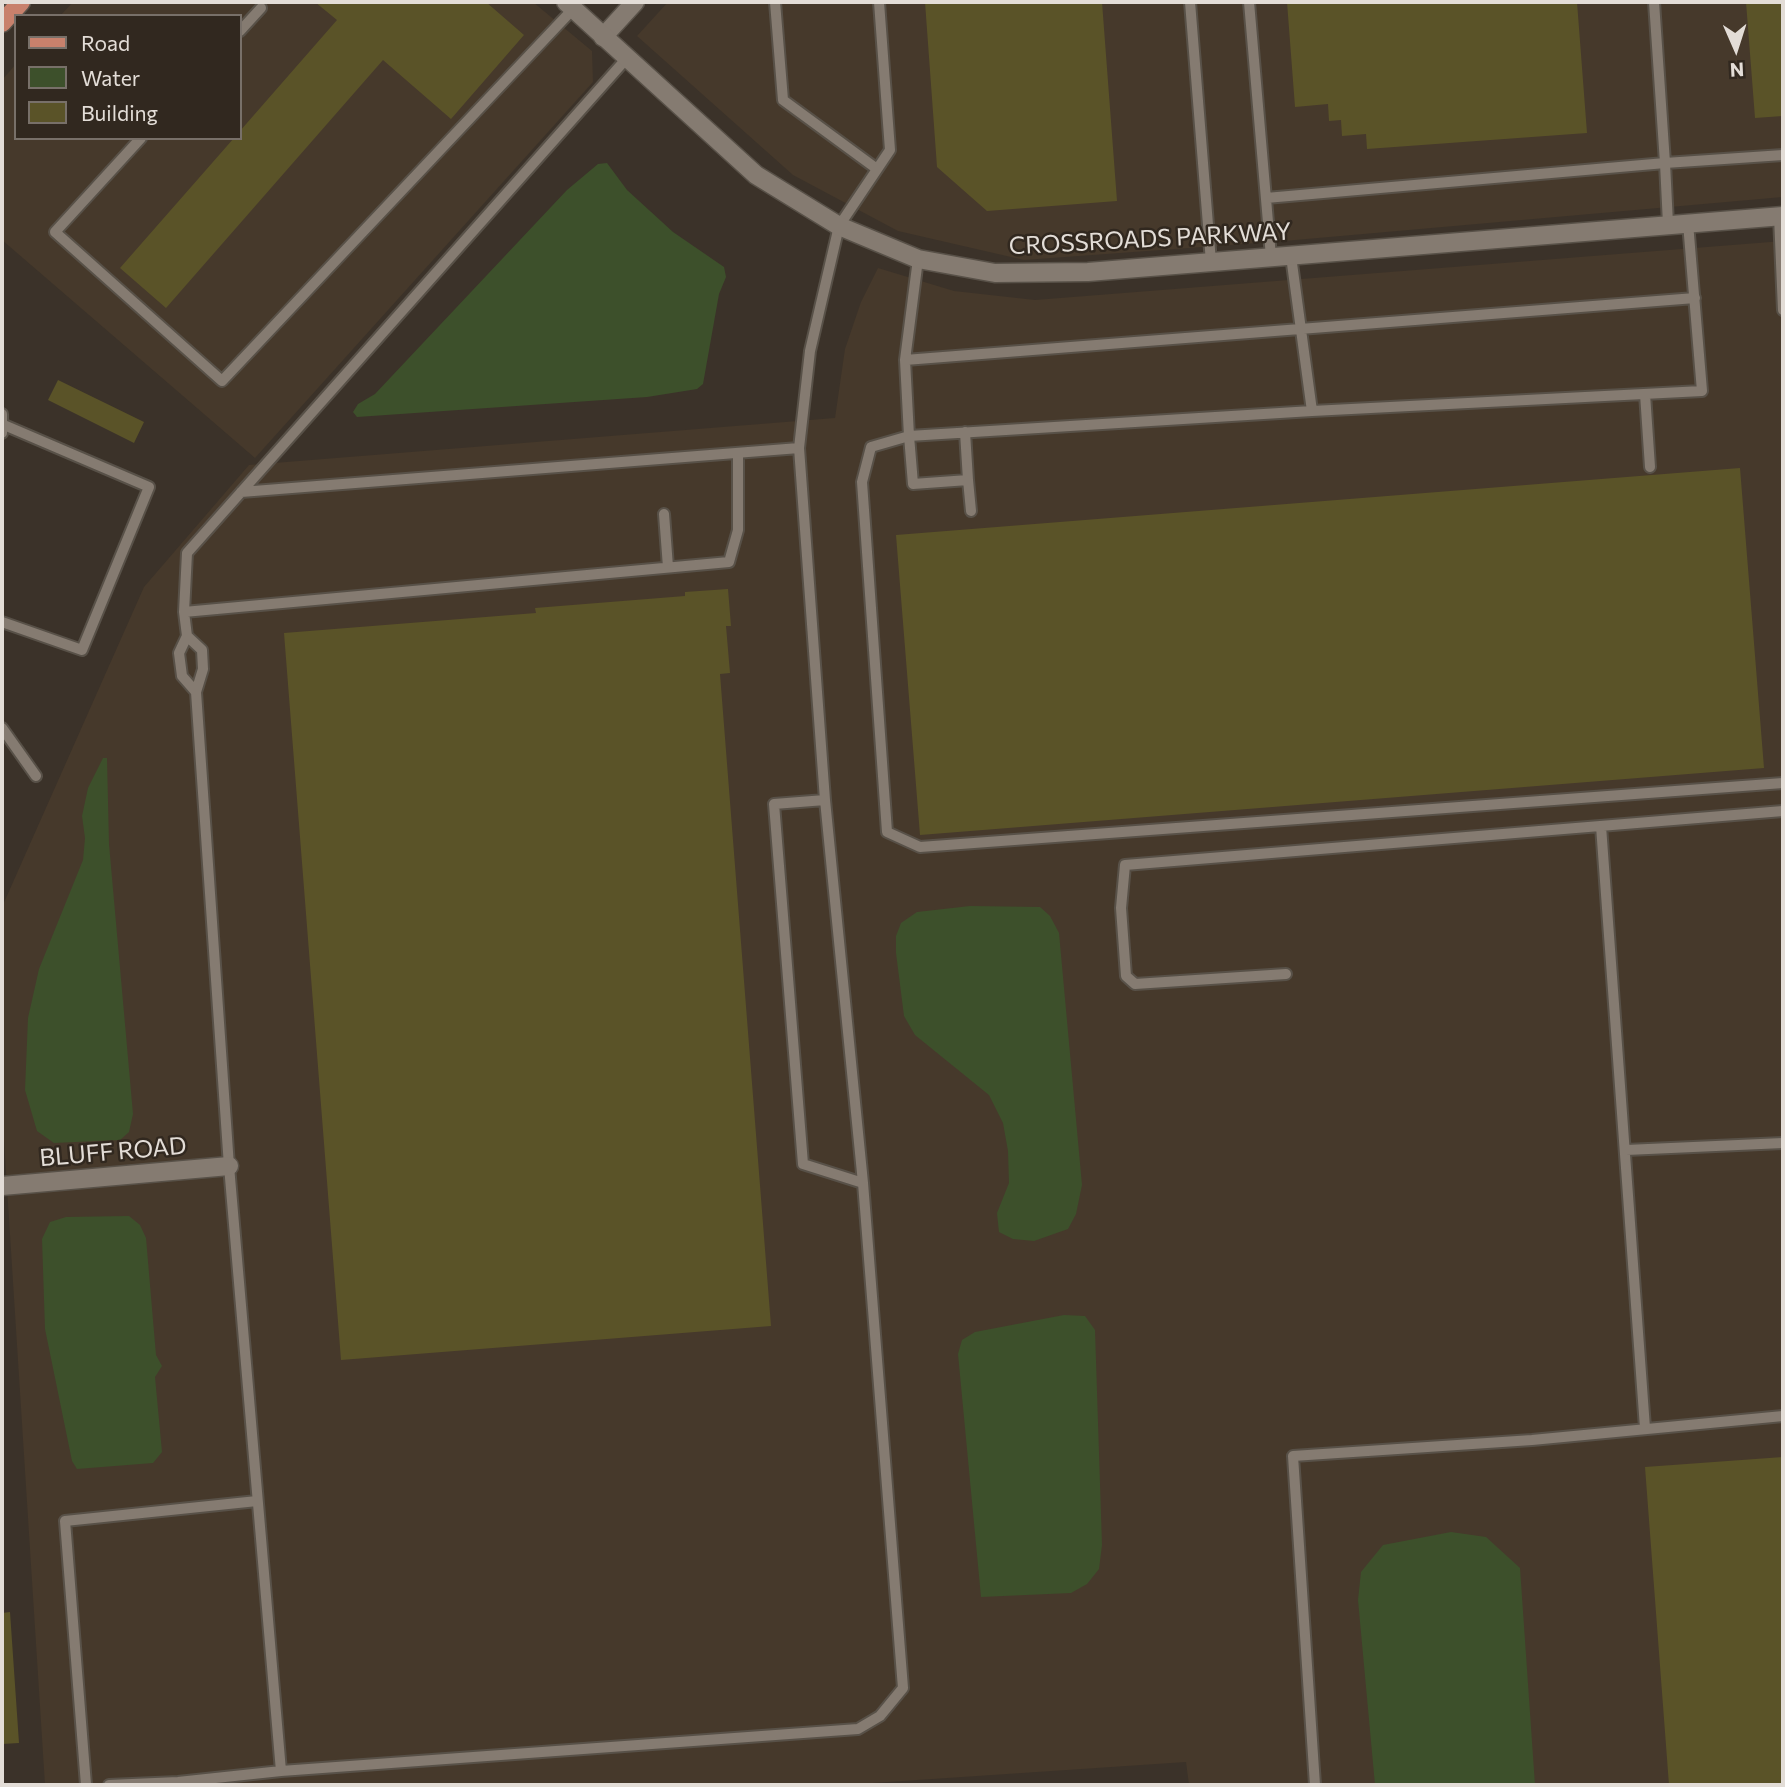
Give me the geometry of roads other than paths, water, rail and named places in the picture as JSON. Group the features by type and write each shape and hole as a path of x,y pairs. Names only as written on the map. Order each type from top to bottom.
{"main road":[{"path":"2,23 21,2"}],"street":[{"path":"603,37 635,2"},
{"name":"CROSSROADS PARKWAY","path":"570,5 756,175 839,226 918,259 995,273 1088,272 1781,216"},
{"name":"BLUFF ROAD","path":"2,1186 229,1166"}],"lane":[{"path":"775,2 783,100 877,169"},
{"path":"109,1785 178,1782 281,1770 858,1729 880,1716 903,1688 863,1182 825,800 799,448 810,351 839,226 890,150 879,2"},
{"path":"1190,2 1211,262"},
{"path":"1249,2 1271,257"},
{"path":"1654,2 1668,224"},
{"path":"139,140 55,232 222,382 570,5"},
{"path":"242,29 261,8"},
{"path":"196,692 182,676 178,653 187,636 184,612 187,553 627,58"},
{"path":"1266,198 1783,155"},
{"path":"1781,216 1783,310"},
{"path":"1688,223 1702,391 965,432 909,436 871,447 862,482 887,832 920,848 1783,782"},
{"path":"1291,256 1312,411"},
{"path":"918,259 905,360 914,484 968,480"},
{"path":"905,360 1695,298"},
{"path":"1645,394 1650,467"},
{"path":"2,622 82,650 149,487 3,424"},
{"path":"965,432 971,512"},
{"path":"241,492 799,448"},
{"path":"184,612 729,562 738,530 738,454"},
{"path":"664,514 668,567"},
{"path":"187,636 202,650 203,669 196,692 229,1166 281,1770"},
{"path":"2,728 36,776"},
{"path":"825,800 774,804 803,1164 863,1182"},
{"path":"1286,974 1135,984 1126,976 1121,908 1125,865 1783,811"},
{"path":"1601,826 1645,1429"},
{"path":"1626,1150 1783,1143"},
{"path":"1315,1785 1293,1456 1532,1440 1783,1416"},
{"path":"86,1785 65,1521 257,1501"}],"water":[{"path":"607,163 627,190 673,232 724,267 726,277 719,294 703,384 697,389 647,397 357,417 353,412 358,404 375,394 567,190 598,164"},
{"path":"103,758 107,758 109,844 133,1114 129,1132 120,1140 54,1143 37,1131 25,1090 28,1018 39,969 83,860 85,838 82,816 88,788"},
{"path":"970,906 1040,907 1050,916 1059,933 1082,1185 1076,1214 1068,1229 1034,1241 1013,1239 999,1232 997,1213 1009,1183 1008,1151 1003,1123 989,1095 915,1035 904,1016 896,953 896,936 901,923 917,912"},
{"path":"129,1216 140,1225 146,1238 156,1355 162,1366 155,1377 162,1452 153,1463 77,1469 72,1461 45,1329 42,1239 50,1222 66,1217"},
{"path":"1064,1315 1085,1316 1095,1330 1102,1545 1099,1569 1087,1584 1071,1593 981,1597 958,1354 962,1340 975,1332"},
{"path":"1451,1532 1486,1537 1520,1568 1535,1785 1375,1785 1358,1600 1361,1572 1383,1545"}]}
